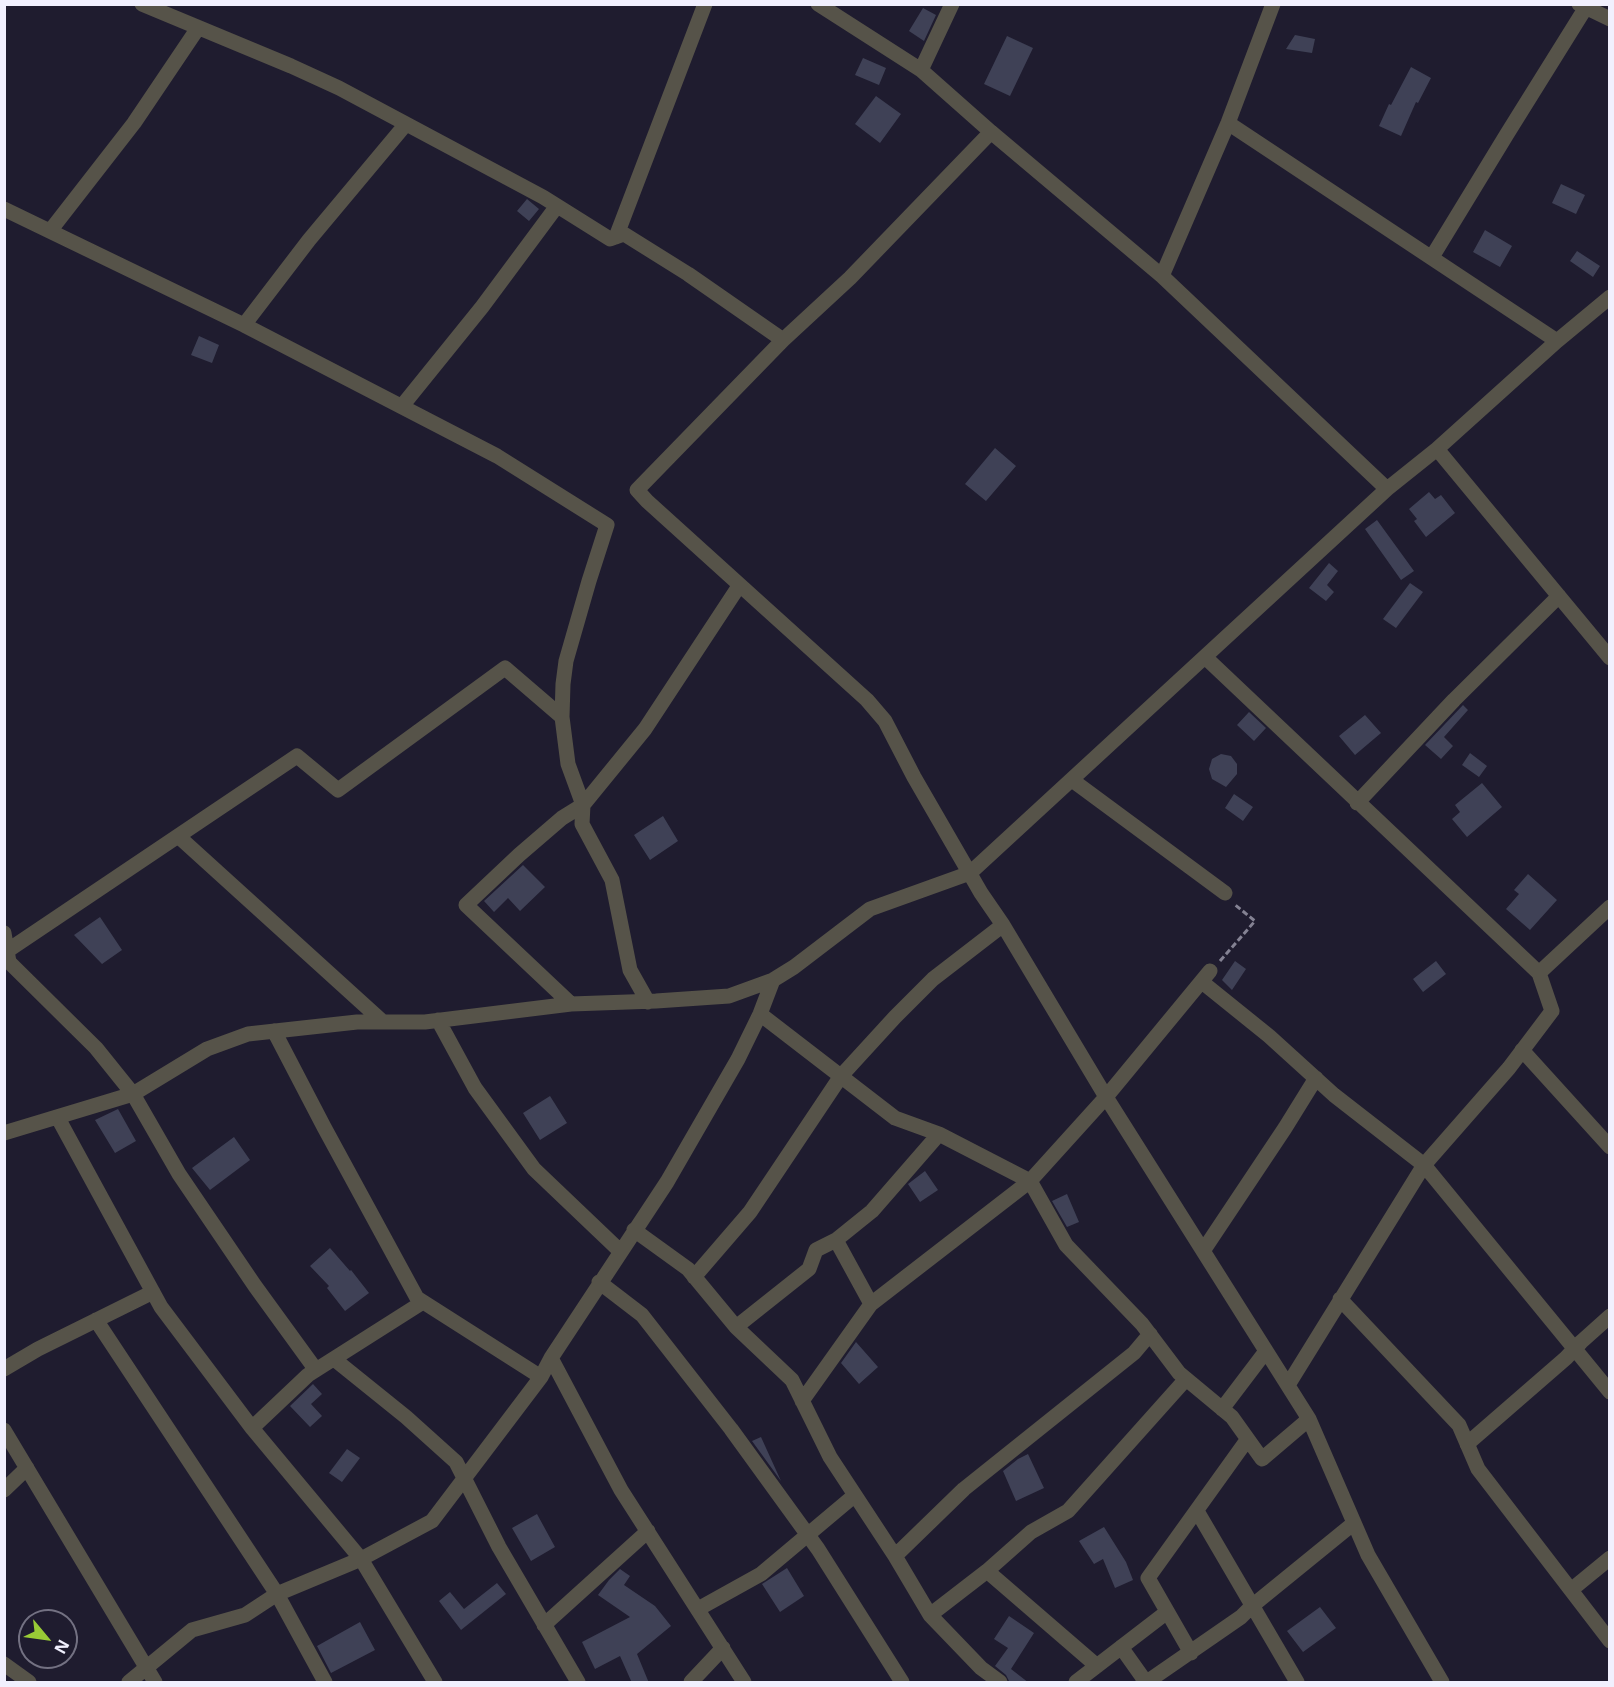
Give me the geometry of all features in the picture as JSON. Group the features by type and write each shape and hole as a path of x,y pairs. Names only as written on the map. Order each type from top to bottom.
{"street":[{"path":"142,4 339,88 557,206 610,239 624,234 688,274 783,340"},
{"path":"616,237 705,4"},
{"path":"818,4 921,70 1162,276 1387,489"},
{"path":"921,70 952,4"},
{"path":"1162,276 1228,123 1273,4"},
{"path":"1432,257 1585,6 1610,19"},
{"path":"50,231 134,123 198,28"},
{"path":"1228,123 1557,341"},
{"path":"244,326 309,240 406,124"},
{"path":"991,132 850,278 783,340 638,490 646,501 873,707 885,721 914,777 981,893 1003,925 1106,1097 1309,1419 1368,1555 1442,1683"},
{"path":"402,406 482,307 557,206"},
{"path":"4,209 402,406 497,456 607,525 566,661 562,717 568,764 583,805 582,824 612,880 630,970 648,1002"},
{"path":"4,1133 133,1094 207,1049 248,1034 357,1022 438,1020 572,1004 648,1002 729,996 773,980 795,968 870,909 970,873 1387,489 1437,449 1557,341 1610,297"},
{"path":"1437,449 1607,651"},
{"path":"572,1004 466,905 562,818 583,805 645,729 739,586"},
{"path":"1357,803 1454,700 1559,596"},
{"path":"1205,657 1539,973 1552,1011 1522,1050 1424,1165 1288,1385"},
{"path":"7,951 297,756 338,790 505,668 562,717"},
{"path":"1072,780 1225,893"},
{"path":"178,836 383,1022"},
{"path":"1539,973 1610,907"},
{"path":"694,1277 750,1212 841,1076 933,979 1003,925"},
{"path":"4,933 9,962 96,1048 133,1094 179,1174 255,1286 316,1370"},
{"path":"802,1401 871,1304 1030,1181 1106,1097 1206,977 1334,1095 1424,1165 1610,1392"},
{"path":"129,1683 192,1630 245,1615 277,1594 361,1559 432,1521 541,1377 599,1282 667,1182 738,1059 760,1014 773,980"},
{"path":"760,1014 895,1118 939,1134 1030,1181 1066,1245 1150,1334 1179,1373 1232,1417 1262,1459 1309,1419"},
{"path":"438,1020 475,1088 534,1169 620,1251"},
{"path":"274,1031 417,1298 541,1377"},
{"path":"1522,1050 1610,1147"},
{"path":"1203,1251 1316,1078"},
{"path":"57,1118 161,1307 252,1428 361,1559 435,1683"},
{"path":"736,1327 809,1269 816,1250 836,1240 872,1211 939,1134"},
{"path":"634,1230 688,1269 736,1327 792,1380 831,1457 930,1615 989,1680"},
{"path":"836,1240 871,1304"},
{"path":"599,1282 642,1315 731,1429 807,1535 902,1683"},
{"path":"4,1369 38,1349 153,1292"},
{"path":"1340,1299 1459,1425 1478,1469 1610,1641"},
{"path":"252,1428 316,1370 423,1302"},
{"path":"1467,1444 1566,1359 1610,1316"},
{"path":"96,1320 277,1594 325,1683"},
{"path":"895,1556 964,1489 1134,1353 1150,1334"},
{"path":"1222,1409 1266,1351"},
{"path":"551,1358 621,1490 744,1683"},
{"path":"334,1359 406,1417 456,1462 499,1547 578,1683"},
{"path":"930,1615 987,1571 1031,1532 1068,1511 1186,1379"},
{"path":"4,1431 154,1683"},
{"path":"1191,1653 1148,1578 1247,1440"},
{"path":"4,1490 27,1468"},
{"path":"698,1609 761,1574 855,1495"},
{"path":"1197,1511 1297,1683"},
{"path":"1121,1647 1145,1683 1241,1617 1354,1523"},
{"path":"544,1625 648,1531"},
{"path":"1571,1590 1610,1558"},
{"path":"987,1571 1097,1666"},
{"path":"1076,1683 1167,1612"},
{"path":"691,1683 723,1648"},
{"path":"4,1664 29,1683"}],"path":[{"path":"1206,977 1255,921 1237,908 1225,893"}],"building":[{"path":"923,8 936,15 924,41 909,31"},
{"path":"1295,35 1315,39 1312,53 1286,49"},
{"path":"1007,36 1033,48 1010,96 984,84"},
{"path":"863,58 886,68 879,85 855,75"},
{"path":"1411,67 1431,78 1418,103 1416,102 1401,136 1379,126"},
{"path":"876,96 901,114 880,143 855,124"},
{"path":"1561,184 1585,195 1576,214 1552,203"},
{"path":"527,199 539,209 529,221 517,211"},
{"path":"1485,230 1512,246 1500,267 1473,252"},
{"path":"1577,251 1600,266 1593,277 1570,261"},
{"path":"199,336 219,345 212,363 191,355"},
{"path":"995,448 1016,466 986,501 965,484"},
{"path":"1429,492 1435,499 1441,495 1455,513 1426,537 1414,521 1417,519 1409,509"},
{"path":"1377,520 1414,571 1401,580 1365,529"},
{"path":"1329,563 1338,571 1327,585 1334,592 1326,601 1309,588"},
{"path":"1410,583 1423,592 1396,628 1383,619"},
{"path":"1463,705 1468,710 1444,737 1453,746 1441,759 1425,745"},
{"path":"1249,712 1266,728 1254,741 1237,725"},
{"path":"1365,715 1381,733 1355,755 1339,736"},
{"path":"1470,753 1487,766 1479,777 1462,765"},
{"path":"1221,754 1231,756 1237,764 1237,774 1226,787 1212,779 1209,769 1212,759"},
{"path":"1482,783 1502,807 1467,837 1452,819 1460,812 1455,805"},
{"path":"1234,794 1253,807 1243,821 1225,808"},
{"path":"663,816 678,841 650,860 634,835"},
{"path":"523,865 545,887 520,911 508,898 494,912 484,901"},
{"path":"1528,874 1557,900 1530,930 1506,909 1519,894 1514,890"},
{"path":"100,917 122,950 102,964 74,935"},
{"path":"1235,961 1246,969 1232,990 1222,980"},
{"path":"1436,961 1446,974 1423,992 1413,979"},
{"path":"550,1096 567,1123 540,1140 523,1113"},
{"path":"118,1109 136,1141 115,1153 95,1120"},
{"path":"234,1137 250,1160 210,1190 192,1168"},
{"path":"925,1171 938,1190 920,1202 908,1184"},
{"path":"1067,1194 1079,1222 1067,1227 1052,1201"},
{"path":"330,1248 369,1293 345,1311 327,1288 329,1286 310,1266"},
{"path":"856,1342 878,1367 859,1384 841,1363"},
{"path":"313,1384 322,1394 311,1404 322,1416 310,1427 290,1406"},
{"path":"761,1437 781,1481 752,1441"},
{"path":"347,1449 360,1458 342,1482 329,1473"},
{"path":"1028,1454 1044,1488 1016,1501 1003,1471"},
{"path":"537,1514 555,1547 531,1561 512,1528"},
{"path":"1104,1527 1126,1562 1133,1580 1115,1588 1103,1559 1094,1564 1079,1541"},
{"path":"787,1568 804,1596 780,1612 762,1584"},
{"path":"620,1569 630,1576 624,1585 655,1606 671,1626 637,1654 649,1683 632,1683 620,1656 595,1669 582,1642 630,1617 598,1595"},
{"path":"497,1583 506,1594 461,1630 439,1601 450,1592 464,1609"},
{"path":"1320,1607 1336,1628 1303,1652 1287,1631"},
{"path":"1009,1616 1034,1633 1011,1669 1029,1683 1010,1683 1006,1675 995,1666 1008,1648 994,1639"},
{"path":"360,1622 375,1650 331,1673 317,1646"}]}
